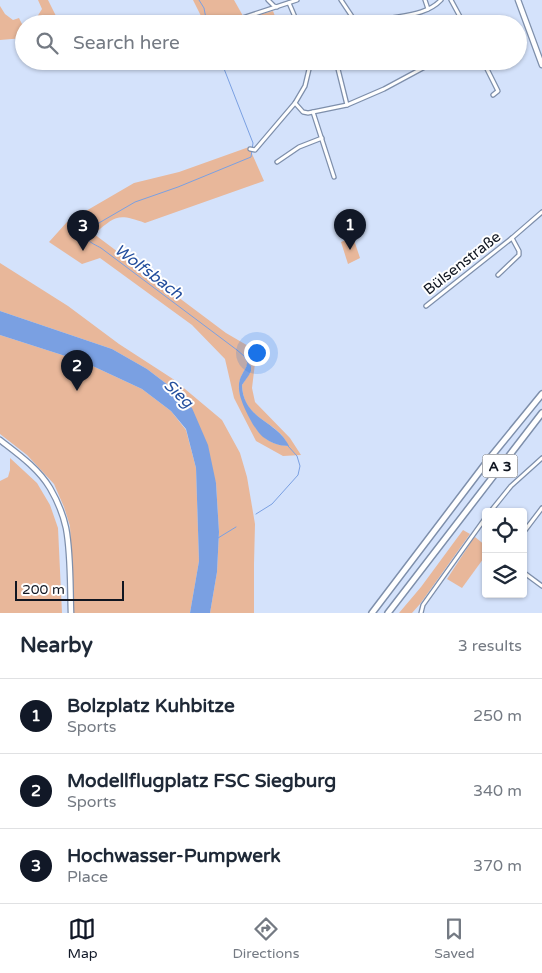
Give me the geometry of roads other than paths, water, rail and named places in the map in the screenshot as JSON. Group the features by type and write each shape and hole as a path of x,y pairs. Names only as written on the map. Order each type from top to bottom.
{"highway":[{"name":"A 3","path":"372,613 489,459 542,394"},
{"name":"A 3","path":"388,613 542,413"}],"main road":[{"path":"518,0 524,15"},
{"path":"527,24 542,65"},
{"path":"0,440 23,458 50,487 60,510 66,528 72,613"}],"street":[{"path":"268,0 278,7"},
{"path":"253,15 297,0"},
{"path":"341,0 351,15"},
{"path":"425,0 428,9"},
{"path":"412,15 437,5 442,0"},
{"path":"451,0 459,15"},
{"path":"289,3 294,15"},
{"path":"250,149 255,150 295,103 305,86 309,70"},
{"path":"338,70 347,105"},
{"path":"295,103 303,112 313,112 347,105 374,94 419,70"},
{"path":"488,70 498,91 493,95"},
{"path":"313,112 334,177"},
{"path":"277,162 299,148 322,138"},
{"name":"Bülsenstraße","path":"426,306 542,212"},
{"name":"Bülsenstraße","path":"498,275 520,255 512,238"},
{"path":"493,508 511,486 542,458"},
{"path":"527,528 542,508"},
{"path":"421,613 423,605 482,523"},
{"path":"527,575 542,586"}],"water":[{"path":"0,311 112,349 147,369 168,385 192,408 208,445 216,483 219,532 217,572 210,613 190,613 199,561 196,468 186,429 171,411 142,389 84,362 0,335"},
{"path":"248,363 251,366 251,371 242,385 248,406 254,413 277,430 289,446 275,444 263,437 255,428 241,400 240,378"}],"waterway":[{"name":"Wolfsbach","path":"199,0 204,8 205,15"},
{"name":"Wolfsbach","path":"225,70 253,143 251,157 178,187 135,202 92,227 86,234 86,237 237,350 244,356 248,363 247,365"},
{"name":"Wolfsbach","path":"256,514 272,504 298,475 300,466 297,456 288,446"},
{"name":"Wolfsbach","path":"218,538 236,527"}],"place":[{"name":"Bolzplatz Kuhbitze","path":"350,250"},
{"name":"Hochwasser-Pumpwerk","path":"83,251"},
{"name":"Modellflugplatz FSC Siegburg","path":"77,391"}],"water label":[{"name":"Sieg","path":"179,393"}]}
